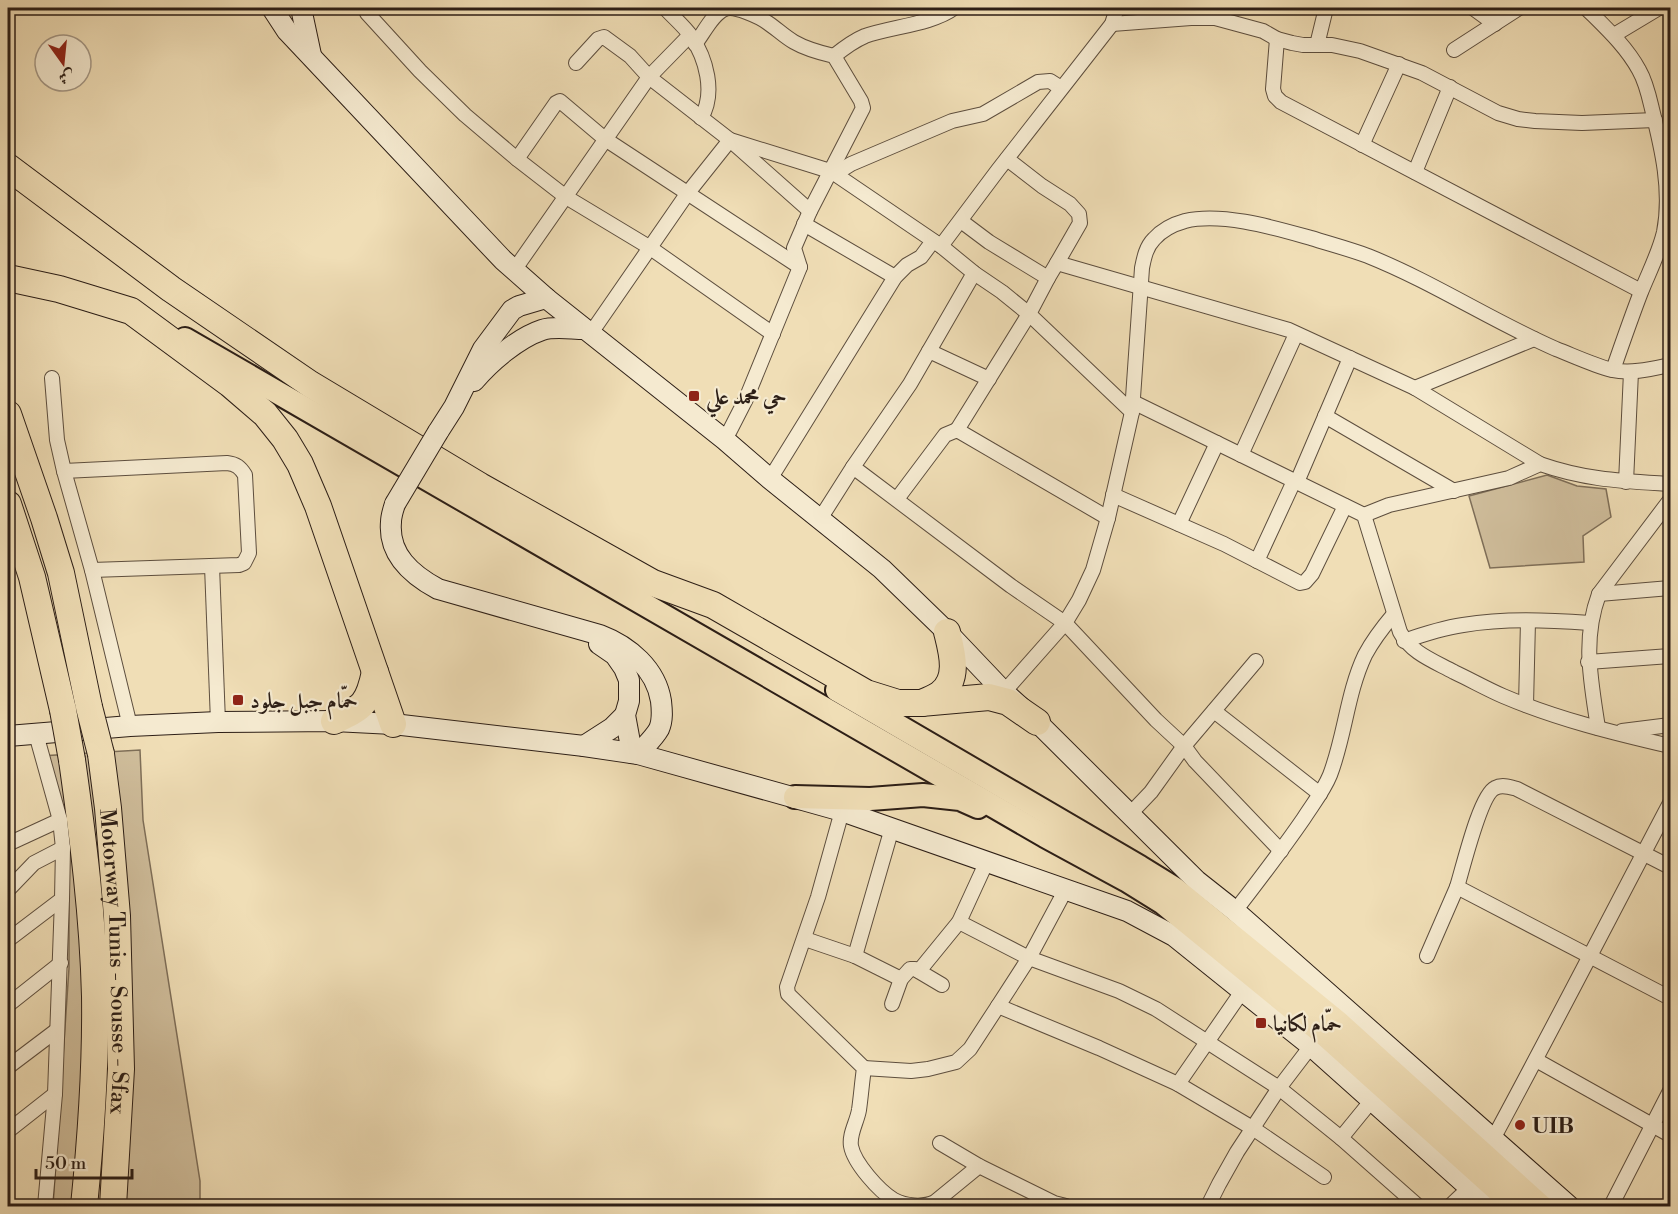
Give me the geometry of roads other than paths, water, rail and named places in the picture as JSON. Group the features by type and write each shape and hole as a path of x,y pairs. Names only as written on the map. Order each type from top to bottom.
{"highway":[{"path":"8,167 171,288 310,384 480,486 653,583 712,605 866,693 898,703 989,697 1008,702 1037,722"},
{"path":"8,278 59,289 131,311 230,384 265,414 285,439 300,464 318,506 393,724"},
{"name":"Motorway Tunis - Sousse - Sfax","path":"8,414 61,573 101,754 115,895 121,1070 113,1206"},
{"path":"8,504 32,578 63,710 82,839 95,996 91,1140 84,1206"},
{"path":"921,703 940,694 949,684 953,669 953,655 947,632"},
{"path":"334,721 358,710 371,690 375,672"}],"main road":[{"path":"272,8 287,31 509,264 547,299 725,440 882,569 1197,881 1235,911 1409,1065 1541,1206"},
{"path":"301,8 312,57"},
{"path":"501,324 513,294 509,264"},
{"path":"454,407 483,349 512,310 547,299"},
{"path":"524,338 539,319 547,299"},
{"path":"131,311 185,339 1163,903 1327,1037 1515,1206"},
{"path":"588,331 551,328 542,330 524,338 492,362 454,407 395,504 390,521 395,547 406,567 438,589 600,635 619,644 644,665 654,679 663,712 660,728 635,754"},
{"path":"653,583 1174,888 1482,1141 1569,1206"},
{"path":"584,631 615,656 629,680 629,701 625,715 612,728 585,746"},
{"path":"625,715 635,754"},
{"path":"8,736 130,726 218,722 334,721 393,724 635,754 842,811 1127,911 1174,936 1311,1046 1490,1206"},
{"path":"795,797 870,799 923,795 960,799 1046,836"}],"street":[{"path":"365,8 420,71 465,115 517,159 566,197 649,247 773,334"},
{"path":"665,8 693,40 707,73 709,82 701,118"},
{"path":"834,56 847,45 864,37 943,14 954,8"},
{"path":"770,479 895,278 907,265 937,244 961,220 1112,24 1117,8"},
{"path":"1317,45 1326,8"},
{"path":"1473,8 1494,24"},
{"path":"1454,50 1519,8"},
{"path":"1586,8 1614,35 1640,71 1655,120 1664,165 1666,211 1664,232 1613,370"},
{"path":"1614,35 1659,8"},
{"path":"509,264 566,197 649,77 693,40 724,9 744,11 768,23 799,45 834,56 863,108 833,172 807,217 794,248 800,267 747,399 725,440"},
{"path":"1112,24 1191,18 1217,13 1277,39 1303,45 1344,47 1399,64 1422,73 1498,113 1518,119 1582,123 1655,120"},
{"path":"576,63 598,39 604,37 630,56 649,77 730,140 807,217 895,278"},
{"path":"1277,39 1273,89 1275,96 1281,102 1641,291"},
{"path":"1362,145 1399,64"},
{"path":"833,172 952,121 983,114 1038,82 1050,81 1061,88"},
{"path":"1415,172 1450,87"},
{"path":"517,159 558,101 605,139 800,267"},
{"path":"730,140 833,172 1002,292 1133,407 1217,443 1364,515 1435,494 1509,478 1540,464"},
{"path":"588,331 687,194 730,140"},
{"path":"897,499 945,435 957,430 1029,314 1080,224 1079,214 1070,204 1006,159"},
{"path":"961,220 989,242 1048,278"},
{"path":"1004,692 1065,623 1093,570 1108,518 1133,407 1140,288 1146,252 1153,240 1169,228 1186,221 1207,220 1236,221 1273,228 1367,256 1534,339 1589,362 1613,370 1631,372 1671,365"},
{"path":"1057,264 1296,333 1414,388 1540,464 1565,473 1602,480 1671,484"},
{"path":"820,519 910,384 974,273"},
{"path":"1241,455 1296,333"},
{"path":"1414,388 1534,339"},
{"path":"929,351 989,379"},
{"path":"1257,561 1350,358"},
{"path":"1626,482 1631,372"},
{"path":"52,378 57,440 130,726"},
{"path":"1325,416 1454,491"},
{"path":"957,430 1108,518"},
{"path":"1179,524 1217,443"},
{"path":"64,471 235,464 245,475 249,554 244,563 92,570"},
{"path":"853,467 1011,586 1065,623 1281,851"},
{"path":"1113,495 1224,544 1300,583 1305,582 1312,574 1345,506"},
{"path":"1605,730 1588,662 1590,623 1599,594 1665,515 1671,500"},
{"path":"1364,515 1400,632 1404,641 1425,657 1502,696 1526,705 1605,730 1671,746"},
{"path":"212,566 218,722"},
{"path":"1599,594 1671,588"},
{"path":"1235,911 1281,851 1330,776 1364,657 1394,614"},
{"path":"1404,641 1463,625 1495,621 1590,623"},
{"path":"1526,705 1528,621"},
{"path":"1588,662 1671,656"},
{"path":"1130,814 1151,792 1184,746 1256,662"},
{"path":"1214,711 1320,794"},
{"path":"1605,730 1671,725"},
{"path":"36,734 60,819 63,848 55,1094 45,1206"},
{"path":"1427,956 1457,887 1482,805 1493,788 1508,786 1517,789 1671,867"},
{"path":"1482,1141 1536,1060 1589,955 1671,803"},
{"path":"842,811 805,939 787,987 788,994 864,1068 911,1071 956,1062 970,1049 1029,958 1066,890"},
{"path":"8,844 60,819"},
{"path":"855,956 892,828"},
{"path":"8,891 34,863 63,848"},
{"path":"919,971 959,922 987,861"},
{"path":"1457,887 1671,998"},
{"path":"8,940 62,899"},
{"path":"959,922 1029,958 1119,991 1156,1009 1279,1088 1341,1138 1418,1206"},
{"path":"805,939 855,956 901,979"},
{"path":"8,1005 61,963"},
{"path":"892,1004 901,979 910,969 919,971 942,985"},
{"path":"1178,1084 1242,990"},
{"path":"998,1006 1178,1084 1254,1129 1324,1177"},
{"path":"8,1067 57,1030"},
{"path":"1208,1206 1237,1152 1279,1088 1311,1046"},
{"path":"1536,1060 1671,1135"},
{"path":"864,1068 851,1145 861,1167 884,1191 895,1200 904,1203 929,1205 979,1166"},
{"path":"1611,1206 1671,1091"},
{"path":"8,1131 55,1094"},
{"path":"1341,1138 1372,1100"},
{"path":"940,1143 979,1166 1059,1205"},
{"path":"1450,1206 1469,1188"}],"place":[{"name":"حي محمد علي","path":"694,396"},
{"name":"حمّام جبل جلود","path":"238,700"},
{"name":"حمّام لكانيا","path":"1261,1023"},
{"name":"UIB","path":"1520,1125"}]}
